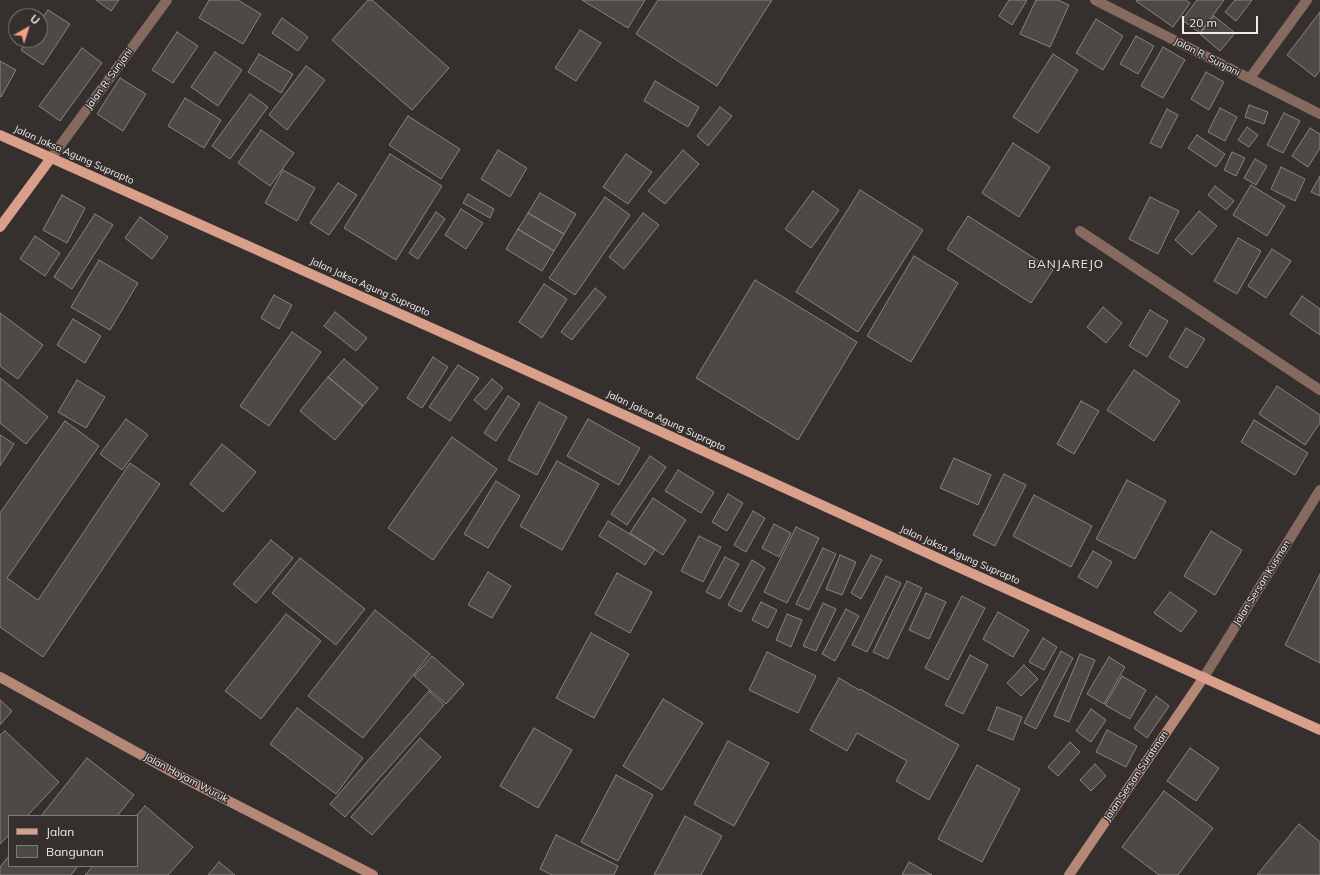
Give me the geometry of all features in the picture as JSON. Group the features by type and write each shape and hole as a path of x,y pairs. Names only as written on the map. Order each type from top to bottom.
{"main road":[{"name":"Jalan Jaksa Agung Suprapto","path":"0,135 503,360 1320,730"},
{"path":"0,227 51,158"}],"street":[{"name":"Jalan R. Sunjani","path":"51,158 167,0"},
{"name":"Jalan R. Sunjani","path":"1095,0 1115,4 1250,78 1320,114"},
{"path":"1250,78 1307,0"},
{"path":"1080,231 1320,390"},
{"name":"Jalan Sersan Kusman","path":"1204,677 1320,490"},
{"name":"Jalan Hayam Wuruk","path":"0,677 176,774 373,875"},
{"name":"Jalan Sersan Suratman","path":"1069,875 1204,677"}],"building":[{"path":"96,0 119,0 111,11"},
{"path":"209,0 238,0 261,14 243,44 199,18"},
{"path":"368,0 372,0 449,68 412,110 332,40"},
{"path":"582,0 645,0 628,28"},
{"path":"658,0 772,0 717,86 636,34"},
{"path":"1009,0 1027,0 1012,25 999,16"},
{"path":"1036,0 1058,0 1069,5 1050,47 1020,34"},
{"path":"1186,0 1190,3 1173,27 1136,1"},
{"path":"1197,0 1224,0 1200,33 1182,20"},
{"path":"1235,0 1252,0 1236,21 1225,12"},
{"path":"48,10 70,24 43,65 21,50 22,48 48,48"},
{"path":"1320,12 1320,70 1315,77 1287,55"},
{"path":"1214,16 1235,33 1220,51 1200,34"},
{"path":"282,18 308,37 298,51 272,33"},
{"path":"1096,19 1123,36 1103,70 1076,53"},
{"path":"580,30 601,43 576,81 555,68"},
{"path":"177,32 198,46 173,83 152,70"},
{"path":"1136,36 1154,46 1138,74 1120,64"},
{"path":"1163,47 1185,60 1163,98 1141,86"},
{"path":"82,48 102,63 60,121 39,106"},
{"path":"215,52 242,70 218,106 191,87"},
{"path":"259,54 293,74 281,93 248,72"},
{"path":"1053,54 1078,70 1038,133 1013,117"},
{"path":"0,61 16,70 1,97 0,96"},
{"path":"306,66 325,80 287,130 269,115"},
{"path":"1206,72 1224,82 1209,110 1191,99"},
{"path":"120,78 146,94 123,131 97,114"},
{"path":"655,81 699,107 688,127 644,101"},
{"path":"250,94 268,107 230,159 212,146"},
{"path":"185,98 221,120 204,148 168,126"},
{"path":"1249,105 1268,112 1264,124 1245,117"},
{"path":"720,107 732,116 708,146 697,136"},
{"path":"1220,108 1237,117 1225,141 1208,132"},
{"path":"1167,109 1178,115 1161,148 1150,143"},
{"path":"1284,113 1300,121 1283,153 1267,145"},
{"path":"408,116 460,149 441,179 389,145"},
{"path":"1247,127 1258,135 1249,147 1238,140"},
{"path":"1310,128 1320,134 1320,148 1308,167 1292,156"},
{"path":"261,130 294,153 270,186 238,163"},
{"path":"1197,135 1225,154 1216,167 1188,148"},
{"path":"1013,143 1050,167 1019,217 982,193"},
{"path":"498,150 527,168 510,197 481,179"},
{"path":"683,150 699,164 665,204 648,191"},
{"path":"1232,152 1245,158 1236,176 1224,170"},
{"path":"390,154 442,186 396,260 344,228"},
{"path":"626,154 652,172 628,204 603,187"},
{"path":"1255,159 1267,166 1256,185 1244,178"},
{"path":"1281,167 1305,179 1295,201 1271,189"},
{"path":"283,170 315,188 297,221 265,203"},
{"path":"1320,176 1320,196 1311,192"},
{"path":"338,183 357,195 329,235 310,223"},
{"path":"1251,185 1285,206 1267,236 1233,215"},
{"path":"1215,186 1234,201 1226,210 1208,195"},
{"path":"860,190 923,230 858,332 796,292"},
{"path":"813,191 839,210 811,248 785,229"},
{"path":"540,193 576,214 564,234 528,213"},
{"path":"468,194 494,209 490,218 463,203"},
{"path":"62,195 85,208 67,243 43,230"},
{"path":"605,197 630,215 575,295 549,278"},
{"path":"1150,197 1179,211 1158,254 1129,239"},
{"path":"461,209 483,223 466,249 445,235"},
{"path":"1199,211 1217,226 1192,255 1175,240"},
{"path":"436,212 445,219 418,259 409,253"},
{"path":"528,213 564,234 554,251 518,229"},
{"path":"643,213 659,225 624,269 609,257"},
{"path":"95,214 113,225 72,289 54,277"},
{"path":"968,216 1053,270 1031,303 947,249"},
{"path":"140,217 168,237 152,259 125,238"},
{"path":"518,229 554,251 542,271 506,249"},
{"path":"35,236 60,253 45,276 20,259"},
{"path":"1238,238 1261,251 1237,294 1214,281"},
{"path":"1272,249 1291,261 1266,298 1248,286"},
{"path":"914,256 958,283 911,362 867,336"},
{"path":"99,260 138,283 110,330 71,307"},
{"path":"755,280 857,342 798,440 696,378"},
{"path":"544,284 567,299 542,338 519,322"},
{"path":"595,288 606,297 572,340 561,332"},
{"path":"274,295 292,305 279,329 261,318"},
{"path":"1302,296 1320,309 1320,335 1290,314"},
{"path":"1103,307 1122,323 1106,343 1087,327"},
{"path":"1150,310 1168,321 1147,357 1129,346"},
{"path":"335,312 367,338 356,351 324,326"},
{"path":"0,313 43,345 18,379 0,366"},
{"path":"73,319 101,336 85,363 57,345"},
{"path":"1186,328 1205,339 1187,368 1169,357"},
{"path":"292,332 321,352 269,426 240,406"},
{"path":"433,357 448,367 422,408 407,398"},
{"path":"344,359 378,388 363,406 328,377"},
{"path":"458,365 479,378 450,421 429,407"},
{"path":"1134,370 1180,401 1154,441 1107,410"},
{"path":"328,377 363,406 335,440 300,411"},
{"path":"0,378 48,417 26,444 0,423"},
{"path":"492,379 503,388 486,410 474,400"},
{"path":"77,380 105,397 86,428 58,412"},
{"path":"1277,386 1320,415 1320,423 1305,445 1259,414"},
{"path":"508,396 520,404 496,441 484,433"},
{"path":"1081,401 1099,411 1074,454 1057,444"},
{"path":"539,402 567,417 537,475 508,460"},
{"path":"126,419 148,435 122,470 100,454"},
{"path":"588,419 640,448 619,485 567,456"},
{"path":"1254,420 1308,453 1295,475 1241,442"},
{"path":"65,421 99,446 7,578 38,600 130,463 160,484 43,657 0,627 0,513"},
{"path":"0,435 14,444 0,466"},
{"path":"452,437 497,469 433,560 388,528"},
{"path":"222,444 256,472 223,512 190,484"},
{"path":"650,456 666,467 627,525 611,514"},
{"path":"954,458 991,475 978,505 940,488"},
{"path":"557,461 599,484 562,550 520,526"},
{"path":"678,470 714,492 701,513 665,491"},
{"path":"1004,474 1026,485 995,546 973,535"},
{"path":"1127,480 1166,501 1135,559 1096,539"},
{"path":"496,481 520,496 488,548 464,534"},
{"path":"728,494 743,503 727,531 712,522"},
{"path":"1034,495 1092,526 1071,567 1013,536"},
{"path":"653,498 686,520 663,555 630,533"},
{"path":"753,511 765,518 746,552 734,545"},
{"path":"608,521 655,549 645,565 599,536"},
{"path":"774,524 791,533 779,557 762,548"},
{"path":"796,527 819,538 787,603 764,592"},
{"path":"1211,531 1242,550 1215,595 1184,576"},
{"path":"699,536 721,547 703,582 681,571"},
{"path":"271,540 293,558 256,603 233,584"},
{"path":"823,548 836,554 809,610 796,604"},
{"path":"1093,551 1112,562 1097,588 1078,577"},
{"path":"840,555 856,562 842,595 826,589"},
{"path":"871,555 882,560 861,599 851,593"},
{"path":"725,557 739,564 720,599 706,592"},
{"path":"300,558 365,609 336,645 272,593"},
{"path":"752,560 765,568 741,612 728,605"},
{"path":"488,572 511,586 492,618 468,605"},
{"path":"617,573 652,592 630,633 595,614"},
{"path":"1320,574 1320,663 1285,645"},
{"path":"886,576 901,583 867,652 852,645"},
{"path":"907,581 922,588 888,659 873,652"},
{"path":"1170,592 1197,611 1181,632 1154,613"},
{"path":"926,593 946,602 929,639 909,630"},
{"path":"962,596 985,608 948,680 925,668"},
{"path":"761,602 777,610 768,628 752,620"},
{"path":"823,603 836,609 816,651 803,646"},
{"path":"846,609 859,616 835,661 822,654"},
{"path":"375,610 430,654 363,738 308,696"},
{"path":"998,612 1029,630 1013,657 983,639"},
{"path":"286,614 321,641 261,719 225,691"},
{"path":"787,614 802,620 791,647 776,640"},
{"path":"591,633 629,654 594,718 556,698"},
{"path":"1043,638 1057,647 1044,670 1029,662"},
{"path":"1061,651 1073,658 1036,729 1024,723"},
{"path":"767,652 816,676 798,713 749,690"},
{"path":"1080,654 1095,660 1069,722 1054,716"},
{"path":"970,655 988,665 963,714 945,705"},
{"path":"432,656 464,684 446,704 414,676"},
{"path":"1109,657 1125,667 1104,704 1087,694"},
{"path":"1024,665 1038,679 1021,696 1007,683"},
{"path":"1122,676 1146,690 1130,719 1105,705"},
{"path":"839,678 959,745 929,800 896,781 907,761 857,733 847,751 810,730"},
{"path":"429,691 444,705 345,817 330,804"},
{"path":"1156,696 1169,706 1147,738 1134,728"},
{"path":"663,699 703,723 662,790 623,766"},
{"path":"0,700 12,711 0,725"},
{"path":"997,707 1022,717 1013,740 988,730"},
{"path":"297,708 363,758 336,794 270,744"},
{"path":"1091,709 1106,720 1091,742 1076,731"},
{"path":"534,728 572,750 538,808 500,786"},
{"path":"1107,730 1137,746 1126,767 1096,752"},
{"path":"5,731 59,782 28,815 8,815 8,836 0,844 0,735"},
{"path":"420,738 441,757 372,835 351,817"},
{"path":"728,741 769,763 734,826 694,804"},
{"path":"1070,742 1080,752 1058,776 1048,767"},
{"path":"1190,748 1219,768 1196,801 1167,781"},
{"path":"87,758 134,795 118,815 42,815"},
{"path":"1095,764 1106,776 1091,791 1080,780"},
{"path":"977,765 1020,789 982,862 938,839"},
{"path":"616,775 653,795 618,861 581,842"},
{"path":"1164,791 1213,828 1178,875 1159,875 1122,847"},
{"path":"145,806 193,847 168,875 85,875 92,867 138,867 137,815"},
{"path":"685,816 722,836 701,875 654,875"},
{"path":"1299,824 1320,842 1320,875 1257,875"},
{"path":"556,835 618,866 614,875 552,875 540,869"},
{"path":"8,857 8,867 77,867 71,875 0,875 0,867"},
{"path":"219,862 235,875 208,875"},
{"path":"909,862 932,875 902,875"}],"district":[{"name":"BANJAREJO","path":"1066,264"}]}
